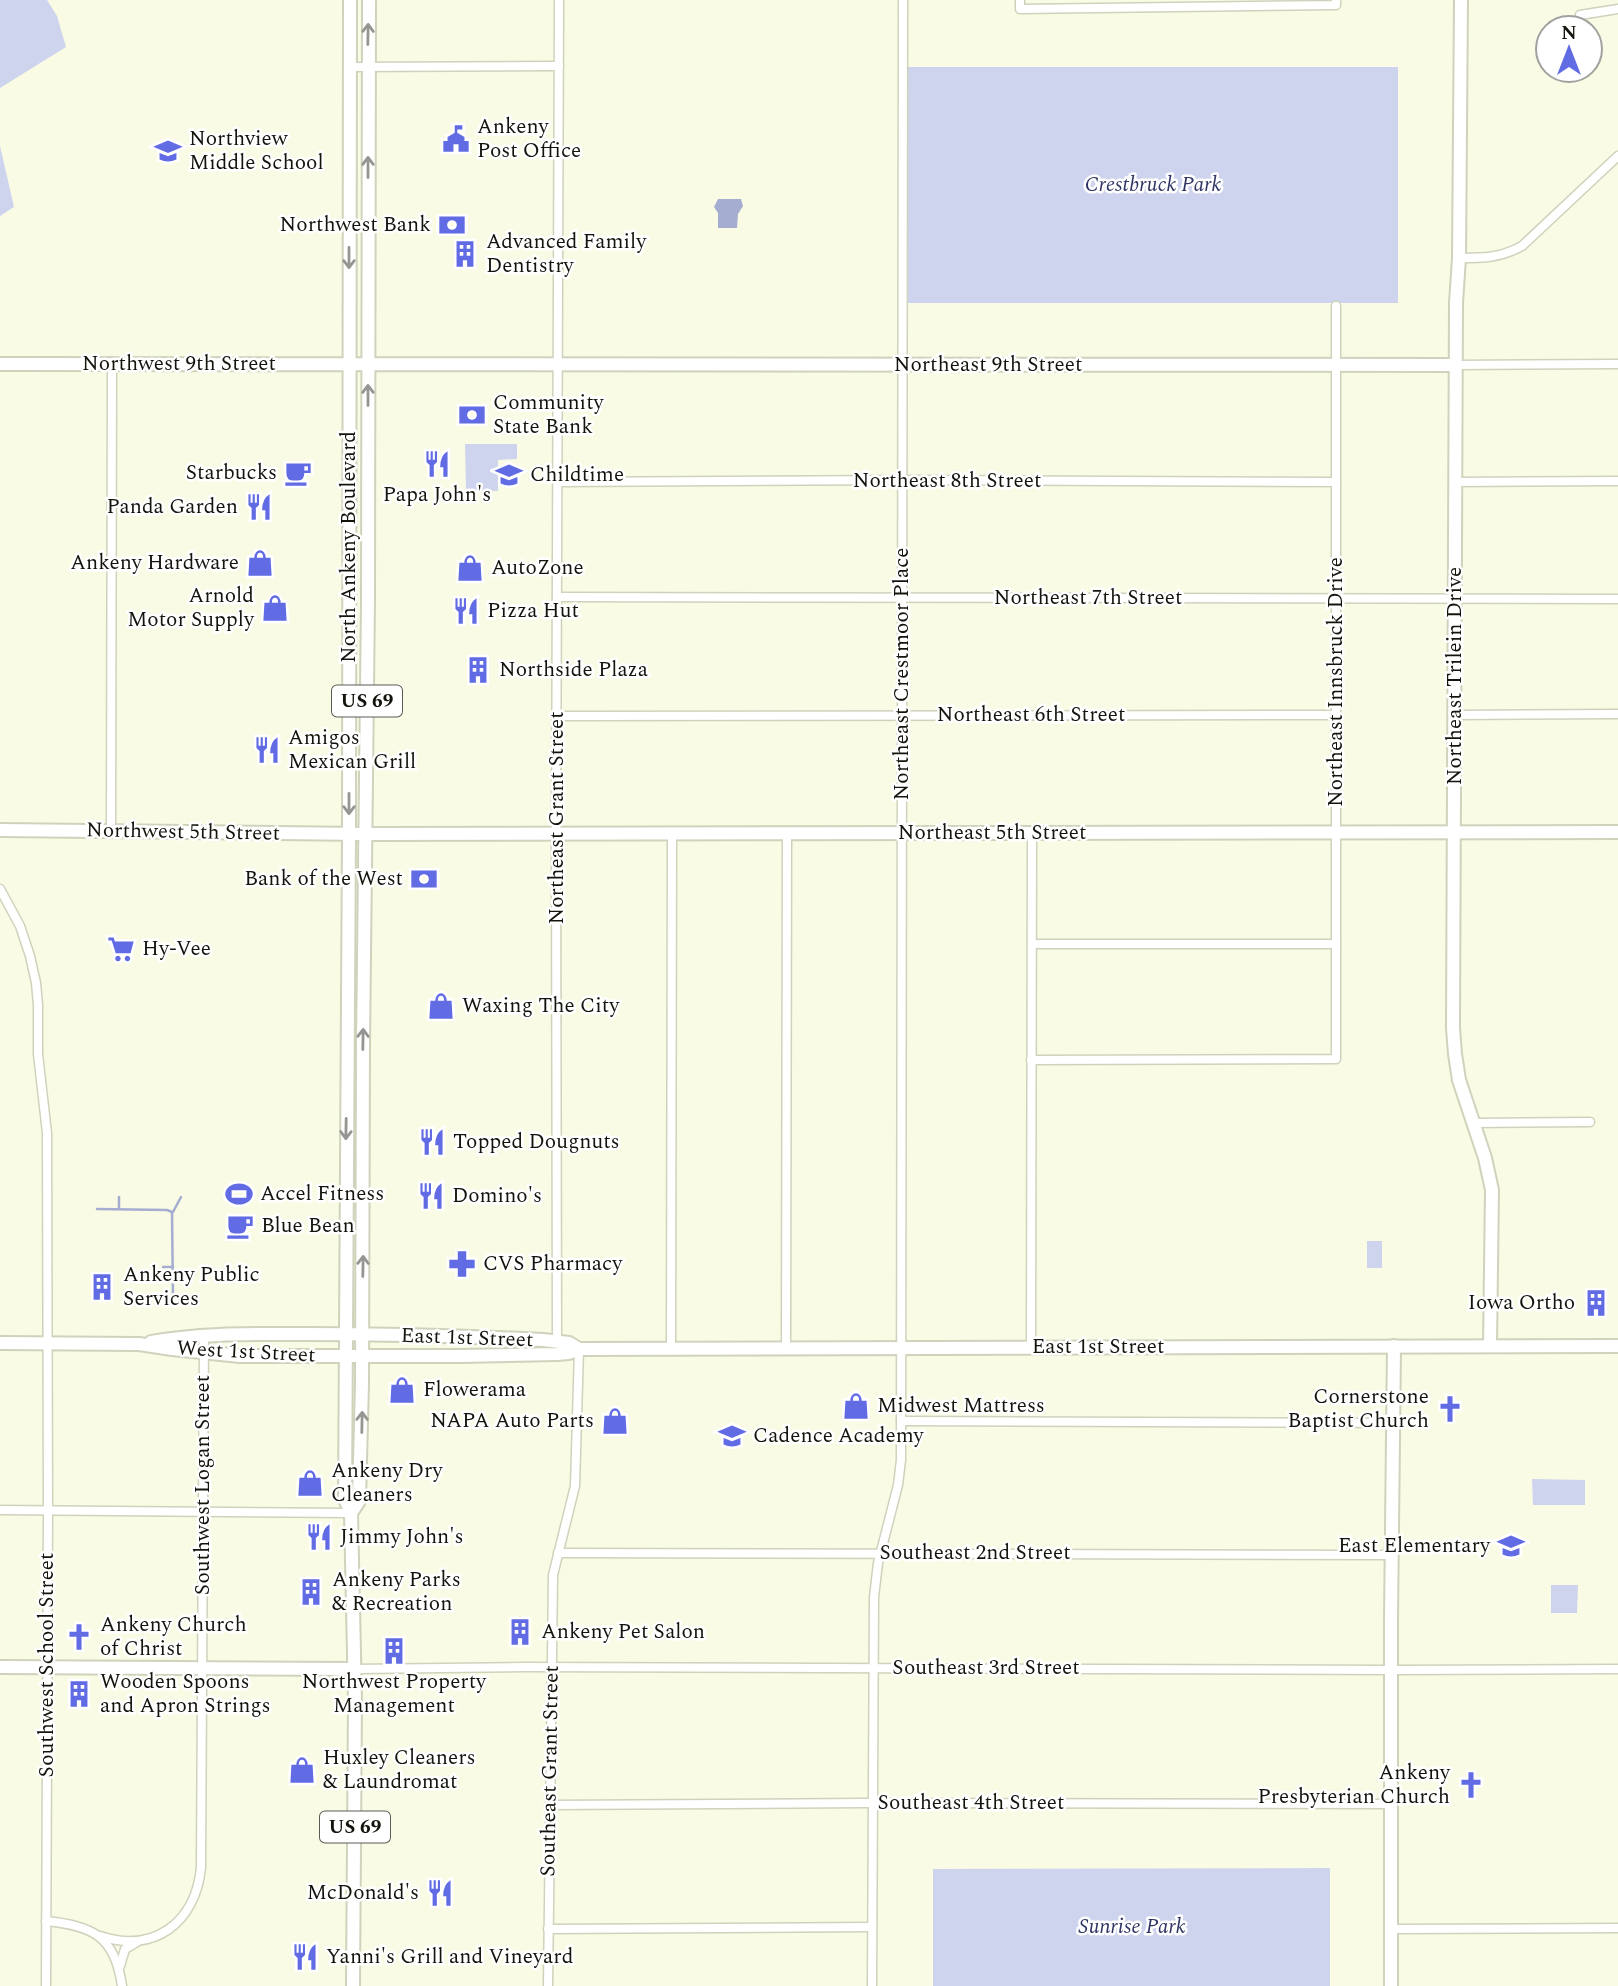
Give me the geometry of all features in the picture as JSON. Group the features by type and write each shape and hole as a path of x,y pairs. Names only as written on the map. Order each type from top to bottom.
{"street":[{"name":"North Ankeny Boulevard","path":"350,0 349,67 368,600 354,1345"},
{"name":"North Ankeny Boulevard","path":"354,1345 349,834 358,364 369,0"},
{"name":"Northeast Grant Street","path":"557,1342 559,0"},
{"name":"Northeast Crestmoor Place","path":"872,1986 874,1597 880,1553 898,1485 901,1460 903,0"},
{"name":"Northeast Trilein Drive","path":"1461,0 1459,258 1456,303 1453,1028 1459,1080 1485,1158 1492,1190 1490,1346"},
{"path":"1020,5 1336,2"},
{"path":"1586,14 1618,9"},
{"path":"349,67 559,66"},
{"path":"1459,258 1490,258 1522,246 1618,156"},
{"name":"Northeast Innsbruck Drive","path":"1031,1060 1336,1059 1336,306"},
{"name":"Northwest 9th Street","path":"0,364 358,364"},
{"name":"Northeast 9th Street","path":"358,364 1618,364"},
{"path":"111,832 112,365"},
{"path":"1456,482 1618,481"},
{"name":"Northeast 8th Street","path":"559,482 1336,482"},
{"name":"Northeast 7th Street","path":"557,597 1618,599"},
{"path":"1455,715 1618,714"},
{"name":"Northeast 6th Street","path":"558,716 1336,715"},
{"name":"Northwest 5th Street","path":"0,830 365,834"},
{"path":"1031,1348 1032,832"},
{"name":"Northeast 5th Street","path":"365,834 1618,832"},
{"path":"671,1349 672,834"},
{"path":"786,1348 788,834"},
{"name":"Southwest School Street","path":"0,888 20,926 36,983 38,1054 47,1133 46,1986"},
{"path":"1032,944 1336,944"},
{"path":"1472,1123 1590,1122"},
{"name":"West 1st Street","path":"139,1343 172,1338 280,1334 354,1345"},
{"name":"Southwest Logan Street","path":"46,1921 74,1924 100,1936 120,1941 139,1941 166,1932 176,1923 191,1905 200,1883 204,1336"},
{"name":"East 1st Street","path":"354,1345 480,1337 569,1343 579,1349"},
{"name":"West 1st Street","path":"0,1343 139,1343 240,1356 354,1345"},
{"name":"East 1st Street","path":"354,1345 501,1356 569,1353 579,1349 1618,1346"},
{"name":"US 69","path":"353,1986 355,1669 351,1513 345,1499 354,1345"},
{"path":"1391,1986 1394,1346"},
{"name":"Southeast Grant Street","path":"548,1986 552,1575 575,1486 579,1349"},
{"path":"901,1421 1393,1423"},
{"path":"0,1510 351,1513"},
{"name":"Southeast 2nd Street","path":"558,1553 1392,1555"},
{"path":"0,1667 355,1669"},
{"name":"Southeast 3rd Street","path":"355,1669 1618,1669"},
{"name":"Southeast 4th Street","path":"550,1805 1392,1804"},
{"path":"548,1929 872,1927"},
{"path":"1391,1929 1618,1928"},
{"path":"100,1936 114,1954 120,1969"},
{"path":"122,1986 122,1953 139,1941"}],"green space":[{"path":"0,0 47,0 57,16 66,47 0,88"},
{"name":"Crestbruck Park","path":"908,67 1398,67 1398,303 908,303"},
{"path":"0,146 14,207 0,216"},
{"path":"465,444 517,444 517,459 498,460 498,491 466,490"},
{"path":"1367,1241 1382,1241 1382,1268 1367,1268"},
{"path":"1532,1479 1585,1480 1585,1505 1533,1505"},
{"path":"1551,1585 1578,1585 1577,1613 1551,1613"},
{"name":"Sunrise Park","path":"1330,1868 1330,1986 933,1986 933,1869"}],"shaded area":[{"path":"718,199 741,199 743,206 738,214 737,228 718,228 718,213 714,207"}],"waterway":[{"path":"119,1197 119,1208"},
{"path":"173,1212 181,1197"},
{"path":"97,1209 172,1212 173,1298"},
{"path":"163,1267 173,1267"}],"place":[{"name":"Ankeny Post Office","path":"456,139"},
{"name":"Northview Middle School","path":"168,151"},
{"name":"Northwest Bank","path":"452,225"},
{"name":"Advanced Family Dentistry","path":"465,254"},
{"name":"Community State Bank","path":"472,415"},
{"name":"Papa John's","path":"437,464"},
{"name":"Starbucks","path":"298,473"},
{"name":"Childtime","path":"509,475"},
{"name":"Panda Garden","path":"259,507"},
{"name":"Ankeny Hardware","path":"260,563"},
{"name":"AutoZone","path":"470,568"},
{"name":"Arnold Motor Supply","path":"275,608"},
{"name":"Pizza Hut","path":"466,611"},
{"name":"Northside Plaza","path":"478,670"},
{"name":"Amigos Mexican Grill","path":"267,750"},
{"name":"Bank of the West","path":"424,879"},
{"name":"Hy-Vee","path":"121,949"},
{"name":"Waxing The City","path":"441,1006"},
{"name":"Topped Dougnuts","path":"432,1142"},
{"name":"Accel Fitness","path":"239,1194"},
{"name":"Domino's","path":"431,1196"},
{"name":"Blue Bean","path":"240,1226"},
{"name":"CVS Pharmacy","path":"462,1264"},
{"name":"Ankeny Public Services","path":"102,1287"},
{"name":"Iowa Ortho","path":"1596,1303"},
{"name":"Flowerama","path":"402,1390"},
{"name":"Midwest Mattress","path":"856,1406"},
{"name":"Cornerstone Baptist Church","path":"1450,1409"},
{"name":"NAPA Auto Parts","path":"615,1421"},
{"name":"Cadence Academy","path":"732,1436"},
{"name":"Ankeny Dry Cleaners","path":"310,1483"},
{"name":"Jimmy John's","path":"319,1537"},
{"name":"East Elementary","path":"1511,1546"},
{"name":"Ankeny Parks & Recreation","path":"311,1592"},
{"name":"Ankeny Pet Salon","path":"520,1632"},
{"name":"Ankeny Church of Christ","path":"79,1637"},
{"name":"Northwest Property Management","path":"394,1651"},
{"name":"Wooden Spoons and Apron Strings","path":"79,1694"},
{"name":"Huxley Cleaners & Laundromat","path":"302,1770"},
{"name":"Ankeny Presbyterian Church","path":"1471,1785"},
{"name":"McDonald's","path":"440,1893"},
{"name":"Yanni's Grill and Vineyard","path":"305,1957"}]}
